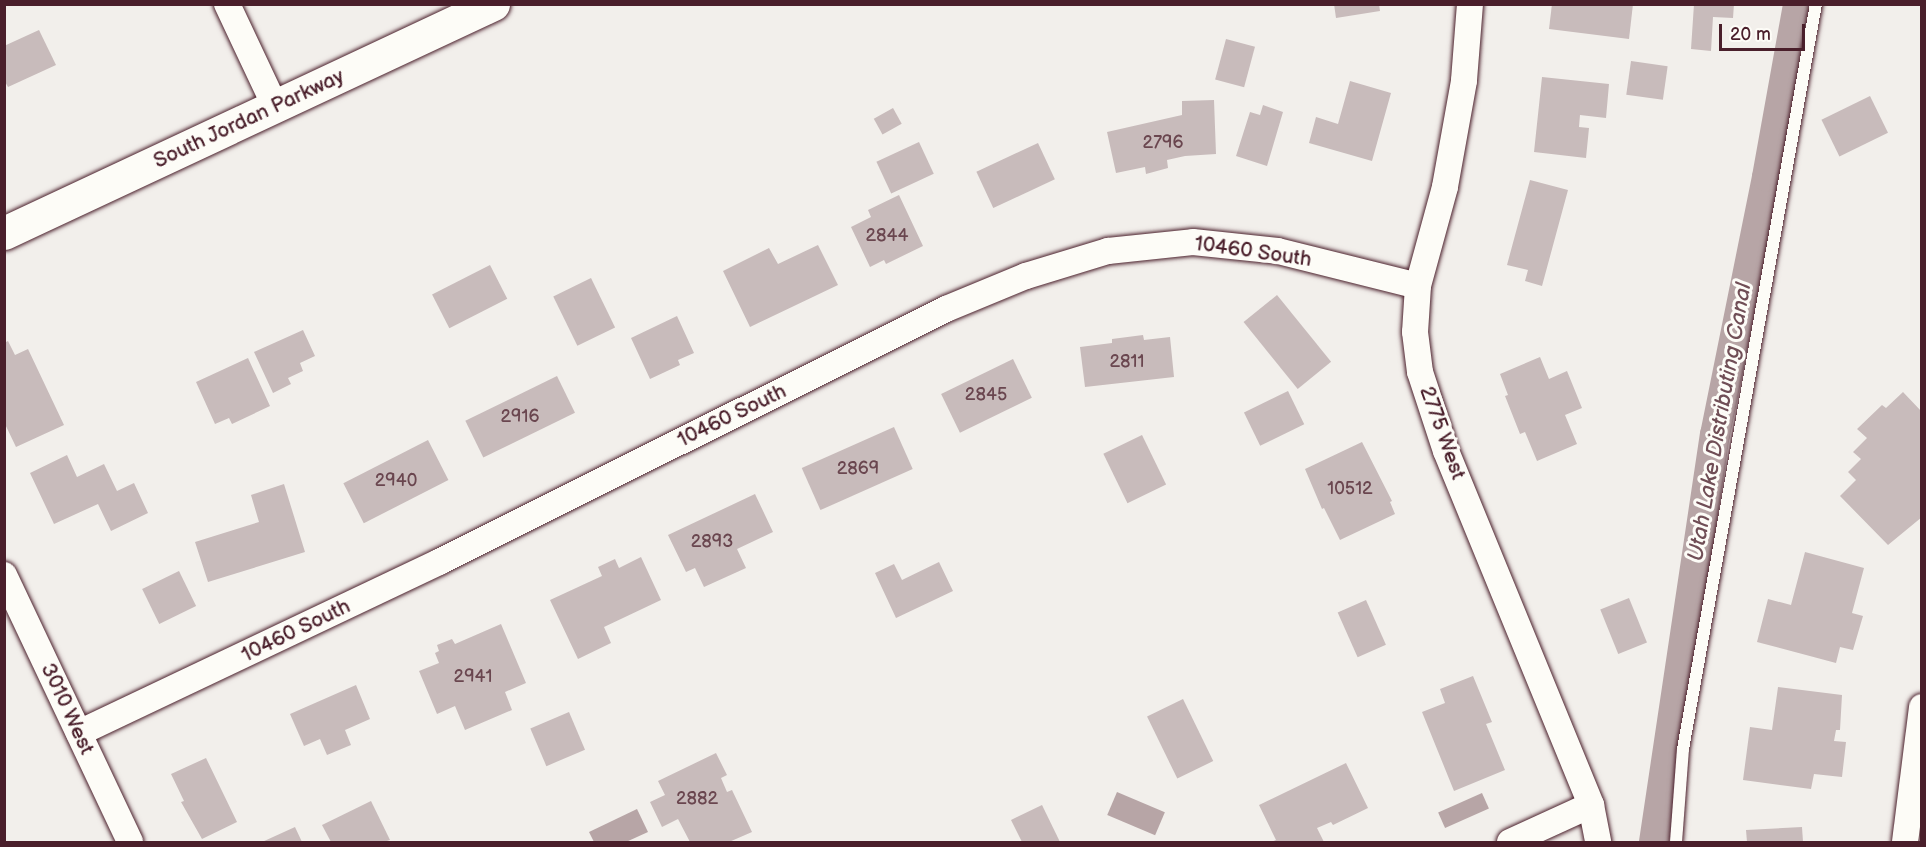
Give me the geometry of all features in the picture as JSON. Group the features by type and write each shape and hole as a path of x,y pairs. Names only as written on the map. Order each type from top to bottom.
{"main road":[{"name":"South Jordan Parkway","path":"4,233 493,4"}],"street":[{"path":"227,4 275,106"},
{"name":"2775 West","path":"1470,4 1464,81 1445,187 1418,286 1415,332 1420,372 1431,406 1591,805 1598,843"},
{"name":"10460 South","path":"78,733 439,562 946,309 1026,276 1108,251 1193,242 1278,251 1418,286"},
{"name":"3010 West","path":"4,575 130,843"},
{"path":"1905,843 1922,707"},
{"path":"1510,843 1591,805"}],"lane":[{"path":"1676,843 1683,749 1815,4"}],"shaded area":[{"path":"1117,792 1165,812 1155,835 1107,815"},
{"path":"1482,793 1489,809 1445,828 1438,813"},
{"path":"637,809 648,832 626,842 594,842 589,832"}],"building":[{"path":"1334,4 1379,4 1380,11 1336,18"},
{"path":"1552,4 1633,4 1629,39 1549,29"},
{"path":"1694,4 1734,4 1733,18 1713,17 1711,51 1691,49"},
{"path":"39,30 56,65 8,87 4,80 4,46"},
{"path":"1226,39 1255,47 1244,87 1215,80"},
{"path":"1631,61 1668,66 1663,100 1626,95"},
{"path":"1542,77 1609,84 1606,118 1580,115 1579,127 1589,128 1586,158 1534,152"},
{"path":"1350,81 1391,93 1372,161 1309,143 1316,117 1338,124"},
{"path":"1870,96 1888,133 1839,157 1821,120"},
{"path":"1214,100 1216,154 1167,160 1168,168 1146,174 1145,167 1116,173 1107,132 1182,115 1182,101"},
{"path":"1263,105 1283,112 1267,166 1236,156 1250,112 1260,115"},
{"path":"893,108 902,124 882,134 874,119"},
{"path":"919,142 934,174 891,194 876,162"},
{"path":"1038,143 1055,179 993,208 976,172"},
{"path":"1530,180 1568,190 1542,286 1525,281 1528,270 1507,265"},
{"path":"899,195 923,246 886,264 884,260 870,267 851,227 871,217 868,210"},
{"path":"818,245 838,285 750,327 723,271 769,248 778,264"},
{"path":"490,265 507,299 449,328 432,295"},
{"path":"591,278 615,327 577,346 553,296"},
{"path":"1277,295 1331,362 1298,389 1244,322"},
{"path":"677,316 694,353 678,360 680,365 650,379 631,338"},
{"path":"303,330 315,356 300,363 303,371 288,378 291,384 273,393 254,352"},
{"path":"1143,335 1144,340 1170,337 1174,377 1085,387 1080,347 1112,343 1112,339"},
{"path":"8,341 15,355 28,349 64,425 16,447 4,422 4,343"},
{"path":"1540,357 1549,379 1567,371 1582,408 1565,415 1577,444 1537,461 1525,432 1520,434 1505,396 1508,395 1500,374"},
{"path":"248,358 270,406 232,424 229,418 215,424 196,382"},
{"path":"1013,359 1032,398 960,433 941,394"},
{"path":"557,376 575,413 483,458 465,421"},
{"path":"1288,391 1304,424 1260,446 1244,412"},
{"path":"1903,392 1922,412 1922,517 1888,545 1840,496 1856,480 1848,472 1861,459 1853,452 1867,438 1857,429 1882,405 1886,408"},
{"path":"894,427 913,469 820,510 802,468"},
{"path":"1142,435 1166,484 1127,503 1103,454"},
{"path":"428,440 448,480 364,523 343,483"},
{"path":"1362,442 1392,501 1390,502 1395,514 1340,540 1324,508 1322,509 1305,469"},
{"path":"67,455 77,477 104,464 117,491 134,483 148,513 111,531 98,504 54,524 30,473"},
{"path":"284,484 305,552 208,582 195,542 259,522 251,495"},
{"path":"755,494 773,532 737,549 746,568 704,587 695,568 686,572 668,535"},
{"path":"1805,552 1864,568 1852,613 1863,616 1853,650 1840,647 1836,663 1757,642 1768,599 1791,605"},
{"path":"641,557 661,600 604,627 611,643 578,659 550,600 602,576 598,567 615,559 619,568"},
{"path":"939,562 953,591 896,618 875,573 894,564 902,580"},
{"path":"179,571 196,606 159,624 142,589"},
{"path":"1629,598 1647,643 1618,654 1600,610"},
{"path":"1366,600 1386,645 1358,657 1338,613"},
{"path":"501,624 526,683 505,692 512,710 465,730 455,706 437,714 419,671 439,663 435,653 439,651 437,645 452,639 455,644"},
{"path":"1473,676 1492,722 1486,724 1505,770 1454,791 1422,712 1445,703 1440,689"},
{"path":"356,685 370,719 345,730 351,745 327,755 320,739 304,746 290,714"},
{"path":"1778,687 1842,695 1840,730 1836,730 1834,741 1846,742 1842,777 1814,774 1811,789 1743,780 1750,727 1772,730"},
{"path":"1183,699 1213,761 1177,779 1147,717"},
{"path":"569,712 585,750 546,766 530,728"},
{"path":"716,753 727,775 721,778 727,792 732,790 752,832 729,842 690,842 678,819 662,827 650,802 665,795 658,781"},
{"path":"206,758 237,822 202,839 181,802 184,801 171,774"},
{"path":"1346,763 1368,808 1333,825 1331,822 1317,828 1324,842 1271,842 1276,840 1259,805"},
{"path":"371,801 390,840 331,842 322,825"},
{"path":"1042,805 1060,842 1022,842 1011,820"},
{"path":"295,827 302,842 262,842"},
{"path":"1802,827 1803,842 1747,842 1746,830"}],"waterway":[{"name":"Utah Lake Distributing Canal","path":"1654,842 1715,435 1767,177 1798,4"}]}
